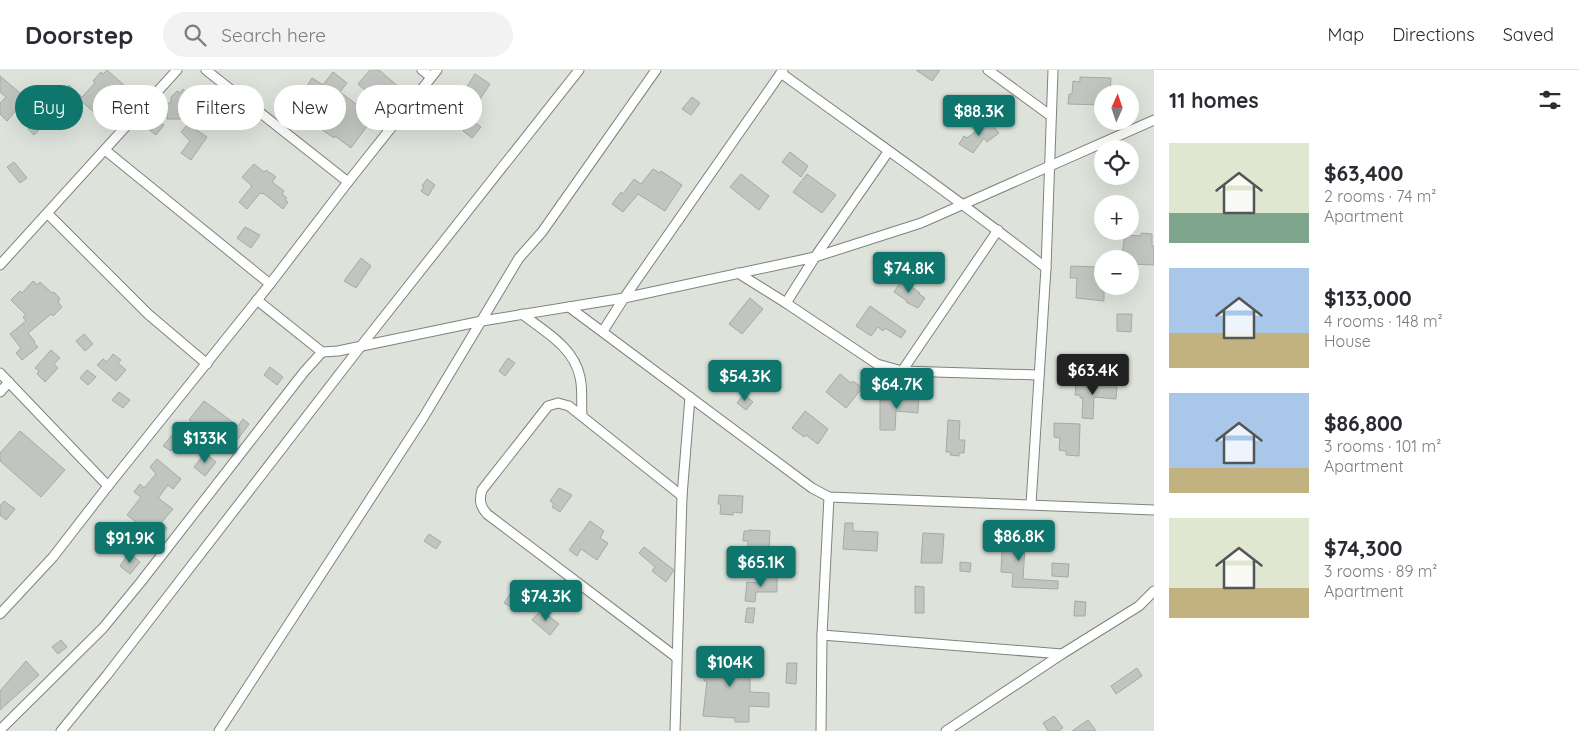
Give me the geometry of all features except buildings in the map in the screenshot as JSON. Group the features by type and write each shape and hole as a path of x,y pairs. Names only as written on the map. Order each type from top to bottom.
{"street":[{"path":"0,266 177,70"},
{"path":"206,70 348,182"},
{"path":"0,614 53,557 434,74 422,70"},
{"path":"61,731 107,675 361,346 579,70"},
{"path":"219,731 423,418 519,258 542,232 656,70"},
{"path":"988,70 1051,116"},
{"path":"1031,504 1046,268 1053,70"},
{"path":"603,331 782,71 888,152 962,203 1046,268"},
{"path":"257,300 322,352 338,351 482,321 624,298 815,256 921,223 962,203 1154,120"},
{"path":"105,150 270,284"},
{"path":"786,302 815,256 888,152"},
{"path":"48,214 148,314 207,364"},
{"path":"902,371 998,230"},
{"path":"738,273 786,302 877,364 902,371 1039,375"},
{"path":"569,307 812,488 829,498 1154,510"},
{"path":"522,314 564,346 573,358 581,379 582,416"},
{"path":"0,730 108,622 140,584 304,372 322,352"},
{"path":"0,372 108,486"},
{"path":"0,392 9,382"},
{"path":"675,731 682,496 690,397"},
{"path":"676,657 487,514 482,509 480,503 482,490 548,406 558,402 564,403 582,416 682,496"},
{"path":"820,731 822,635 829,498"},
{"path":"946,731 1062,654 1139,606 1154,592"},
{"path":"822,635 1062,654"}]}
